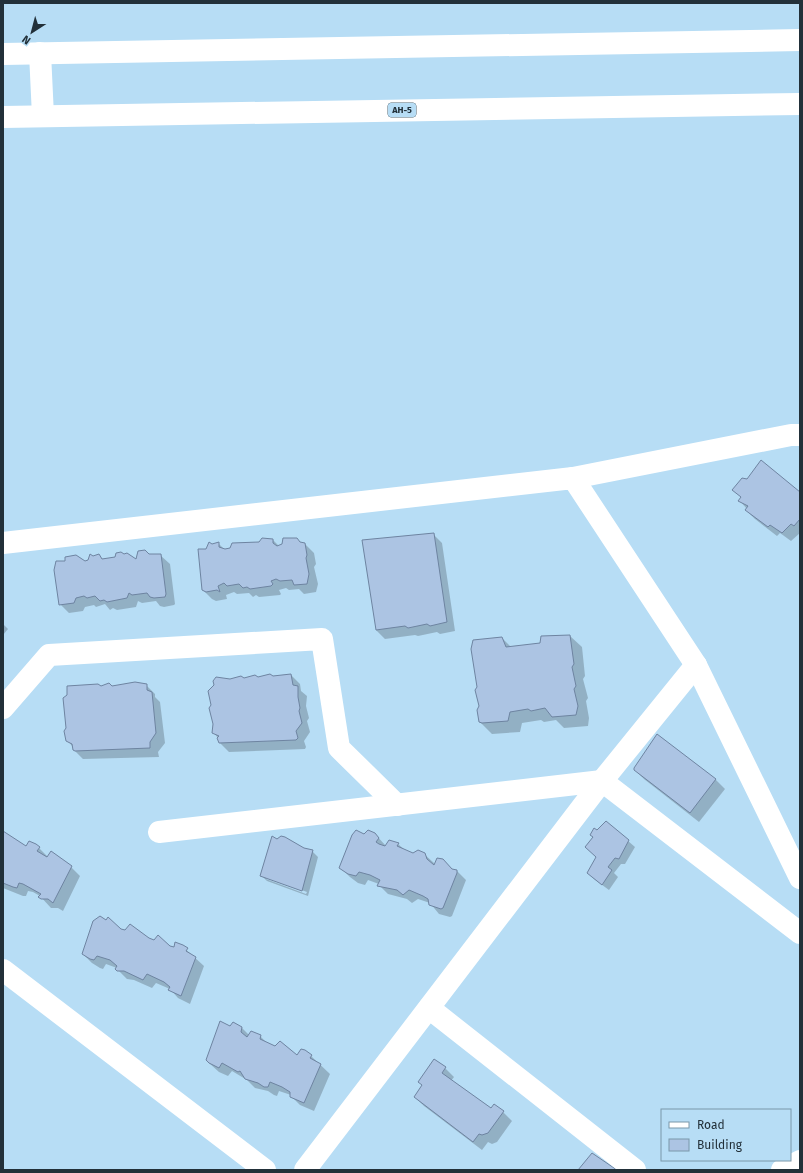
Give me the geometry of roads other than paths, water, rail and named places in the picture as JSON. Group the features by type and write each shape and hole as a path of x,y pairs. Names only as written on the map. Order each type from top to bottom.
{"main road":[{"path":"3,54 800,40"},
{"path":"40,53 44,116"},
{"name":"AH-5","path":"3,117 800,104"},
{"path":"3,543 573,478 797,440"},
{"path":"573,478 696,665 800,878"},
{"path":"3,708 49,655 322,639 339,748 397,804"},
{"path":"305,1170 602,781 696,665"},
{"path":"158,832 602,781 800,933"},
{"path":"3,970 265,1170"},
{"path":"429,1008 635,1170"},
{"path":"782,1170 800,1162"}]}
